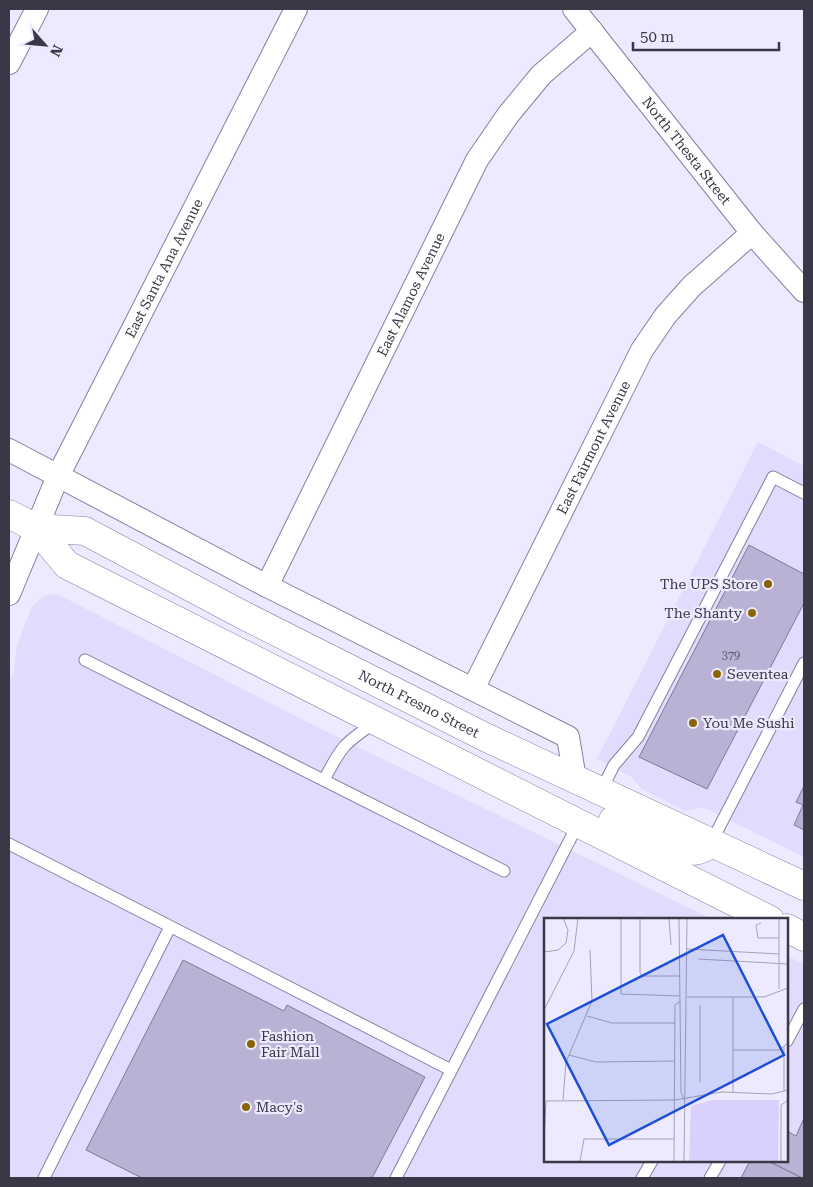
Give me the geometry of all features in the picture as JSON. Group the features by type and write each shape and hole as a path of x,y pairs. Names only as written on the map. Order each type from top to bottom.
{"main road":[{"name":"North Fresno Street","path":"9,514 36,528 67,565 766,918"},
{"name":"North Fresno Street","path":"36,528 85,531 241,614 575,779 804,886"},
{"path":"579,822 609,818 687,851 702,850 711,843"},
{"path":"788,929 804,937"}],"street":[{"path":"9,63 37,9"},
{"name":"East Santa Ana Avenue","path":"9,594 58,476 296,9"},
{"name":"North Thesta Street","path":"574,9 752,234 804,291"},
{"name":"East Alamos Avenue","path":"267,586 477,160 508,115 541,75 592,31"},
{"name":"East Fairmont Avenue","path":"472,689 642,350 666,315 692,286 752,234"},
{"path":"9,450 267,586 568,736 575,779"}],"lane":[{"path":"601,791 614,765 638,737 773,477 804,493"},
{"path":"85,660 504,870"},
{"path":"711,843 804,663"},
{"path":"324,780 340,749 350,739 376,722"},
{"path":"396,1178 579,822"},
{"path":"9,844 451,1070"},
{"path":"44,1178 170,927"},
{"path":"788,1039 804,1009"},
{"path":"642,1178 651,1162"},
{"path":"710,1178 719,1162"}],"shaded area":[{"path":"758,442 804,466 804,857 707,809 699,808 685,811 642,789 630,776 597,759"},
{"path":"59,595 315,726 710,918 544,918 544,1162 788,1162 788,956 804,964 804,1178 9,1178 9,677 13,677 17,646 32,606 44,596"}],"building":[{"path":"749,545 804,574 804,603 707,789 639,757"},
{"path":"804,786 804,830 794,825 803,805 796,802"},
{"name":"Fashion Fair Mall","path":"183,960 284,1011 287,1005 425,1077 372,1178 142,1178 86,1150"},
{"path":"804,1118 804,1178 770,1162 788,1162 788,1132 796,1136"},
{"path":"749,1162 770,1162 802,1178 741,1178"}],"place":[{"name":"The UPS Store","path":"768,584"},
{"name":"The Shanty","path":"752,613"},
{"name":"Seventea","path":"717,674"},
{"name":"You Me Sushi","path":"693,723"},
{"name":"Fashion Fair Mall","path":"251,1044"},
{"name":"Macy's","path":"246,1107"}]}
